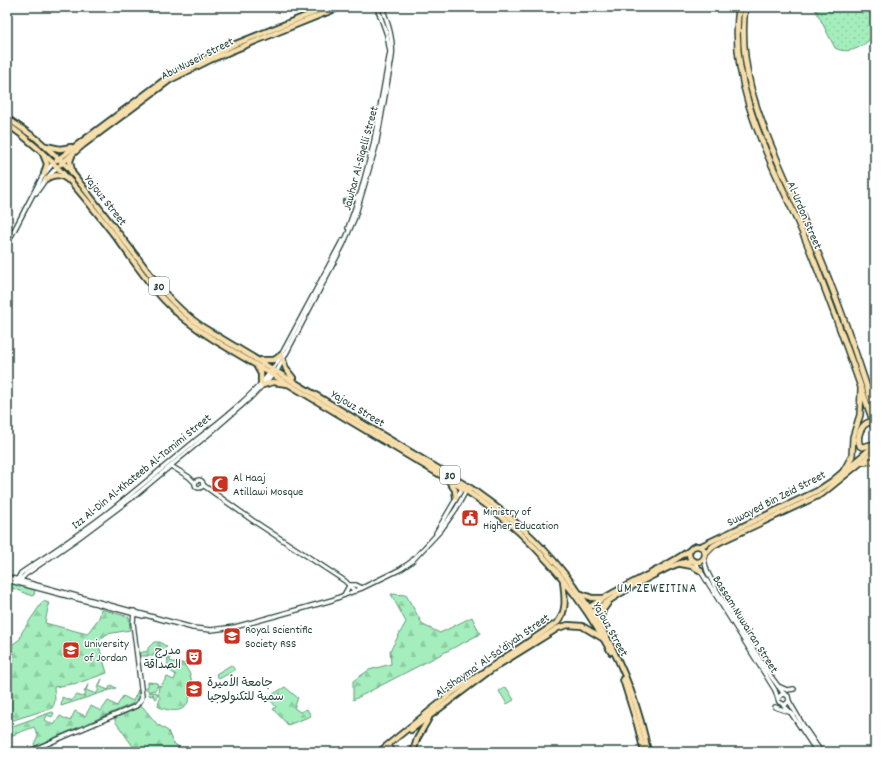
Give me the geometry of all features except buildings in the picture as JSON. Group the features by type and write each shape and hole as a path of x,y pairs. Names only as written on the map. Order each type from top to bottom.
{"highway":[{"name":"Al-Urdon Street","path":"739,7 738,53 742,79 749,106 760,138 796,216 822,280 875,426"},
{"name":"Al-Urdon Street","path":"745,7 743,25 745,61 755,106 767,138 832,288 875,411"},
{"path":"843,472 852,456 854,437 860,415 861,386"},
{"path":"869,392 875,400"},
{"path":"875,426 872,422 866,423 860,431 858,442 862,447 875,445"},
{"path":"862,462 875,462"}],"main road":[{"name":"Abu Nuseir Street","path":"58,166 61,160 75,145 171,75 233,45 328,7"},
{"name":"Abu Nuseir Street","path":"54,162 61,160 76,151 174,78 246,44 340,7"},
{"name":"Yajouz Street","path":"7,118 42,144 61,160 73,173 162,290 180,309 204,328 466,487 497,507 525,531 546,553 578,592 591,614 612,654 623,680 644,752"},
{"name":"Yajouz Street","path":"7,124 58,166 73,183 161,298 172,310 196,329 448,480 466,487 529,541 588,609"},
{"path":"42,144 58,149 75,145"},
{"path":"40,150 47,164 45,176 60,175 73,183"},
{"path":"73,173 70,161 76,151"},
{"path":"259,360 272,361 281,355"},
{"path":"283,360 288,373 300,385"},
{"path":"253,363 261,372 262,384 274,382 292,386"},
{"name":"Suwayed Bin Zeid Street","path":"700,546 817,491 843,472 875,445"},
{"name":"Suwayed Bin Zeid Street","path":"704,556 713,546 720,542 822,494 875,451"},
{"path":"448,480 455,490 456,498"},
{"path":"578,592 596,599 611,596 678,564 694,561 700,562 704,556 704,550 700,546 696,546 690,550 611,596 588,609"},
{"path":"690,550 689,555 694,561"},
{"path":"678,564 692,566 701,571"},
{"name":"Al-Shayma’ Al-Sa’diyah Street","path":"477,678 552,632 557,626 564,608 565,599 563,580"},
{"path":"591,614 611,596"},
{"path":"599,623 603,610 611,596"},
{"name":"Yajouz Street","path":"591,614 599,623 618,660 628,684 636,706 648,752"},
{"name":"Al-Shayma’ Al-Sa’diyah Street","path":"388,747 422,717 468,684 557,626 582,626 604,639"},
{"path":"383,752 468,684"},
{"path":"413,752 421,730 433,713"},
{"path":"379,752 388,747"}],"street":[{"name":"Jawhar Al-Siqelli Street","path":"275,370 281,355 345,236 359,196 376,131 390,52 388,36 377,7"},
{"name":"Jawhar Al-Siqelli Street","path":"275,370 283,360 348,234 358,209 370,168 393,53 391,34 382,7"},
{"path":"7,244 30,201 54,162"},
{"path":"45,176 58,166"},
{"path":"345,202 359,196"},
{"name":"Izz Al-Din Al-Khateeb Al-Tamimi Street","path":"23,574 114,512 171,466 262,384 275,370"},
{"name":"Izz Al-Din Al-Khateeb Al-Tamimi Street","path":"18,582 23,574 110,511 262,384"},
{"path":"171,466 196,482 196,486 201,486 213,492 349,585 354,591"},
{"path":"196,482 201,481 201,486"},
{"path":"8,578 18,582 193,628 211,630 236,627 315,605 344,595 407,566 441,530 456,509 466,487"},
{"path":"434,538 456,498 466,487"},
{"name":"Bassam Nuwairan Street","path":"704,556 706,571 776,688 778,698"},
{"name":"Bassam Nuwairan Street","path":"694,561 728,616 776,688 784,694"},
{"path":"8,578 23,574 26,582"},
{"path":"18,582 26,582 135,613"},
{"path":"349,585 356,585 362,588"},
{"path":"344,595 349,585"},
{"path":"28,752 139,703 142,696 134,625 135,613"},
{"path":"792,715 785,710 775,707 776,688 787,690 794,689"},
{"path":"817,752 792,715 779,702 778,698 781,695 784,694 788,696 804,727 821,752"},
{"path":"783,705 789,700"},
{"path":"388,747 394,752"}],"green space":[{"path":"814,7 875,7 875,29 873,35 859,48 847,51 835,48"},
{"path":"7,582 35,590 34,595 32,596 7,586"},
{"path":"391,594 406,595 423,625 440,633 472,617 480,634 353,700 353,681 369,670 391,664 390,651 406,622"},
{"path":"43,601 49,603 45,623 87,634 99,618 101,609 129,617 130,630 107,634 100,639 99,646 107,673 78,683 54,687 55,701 52,708 7,722 7,645 9,647 20,639 22,632"},
{"path":"154,642 160,642 167,647 155,652 153,656 140,656 139,653 148,651 148,648"},
{"path":"167,658 170,658 170,661 176,663 183,663 190,674 193,687 186,706 179,710 167,710 159,707 160,698 158,694 159,685 161,686 167,677 174,680 176,675 166,668 168,662"},
{"path":"231,665 235,670 219,679 216,674"},
{"path":"102,679 99,686 108,690 111,685 116,688 61,706 62,697 71,701 76,695 84,697 86,693 84,692 89,683 86,690 96,694 99,689 97,688"},
{"path":"148,682 157,683 158,686 151,692 146,689 146,687 148,687"},
{"path":"285,687 298,698 294,708 300,712 307,709 311,716 288,725 273,709 276,707 268,697"},
{"path":"506,687 514,700 507,704 499,691"},
{"path":"138,690 138,697 134,703 35,746 34,744 38,736 34,727 10,736 7,728 52,712 54,713 52,717 47,715 45,720 54,725 60,716 70,721 75,711 85,716 91,706 101,711 108,701 117,706 123,696 133,701"},
{"path":"148,692 158,694 156,699 154,698 153,694 152,696 149,695"},
{"path":"142,706 157,724 168,731 173,743 187,752 137,752 115,721 115,718"}],"place":[{"name":"Al Haaj Atillawi Mosque","path":"220,484"},
{"name":"Ministry of Higher Education","path":"470,518"},
{"name":"Royal Scientific Society RSS","path":"232,636"},
{"name":"University of Jordan","path":"71,650"},
{"name":"مدرج الصداقة","path":"194,657"},
{"name":"جامعة الأميرة سمية للتكنولوجيا","path":"194,689"}],"district":[{"name":"UM ZEWEITINA","path":"657,587"}]}
